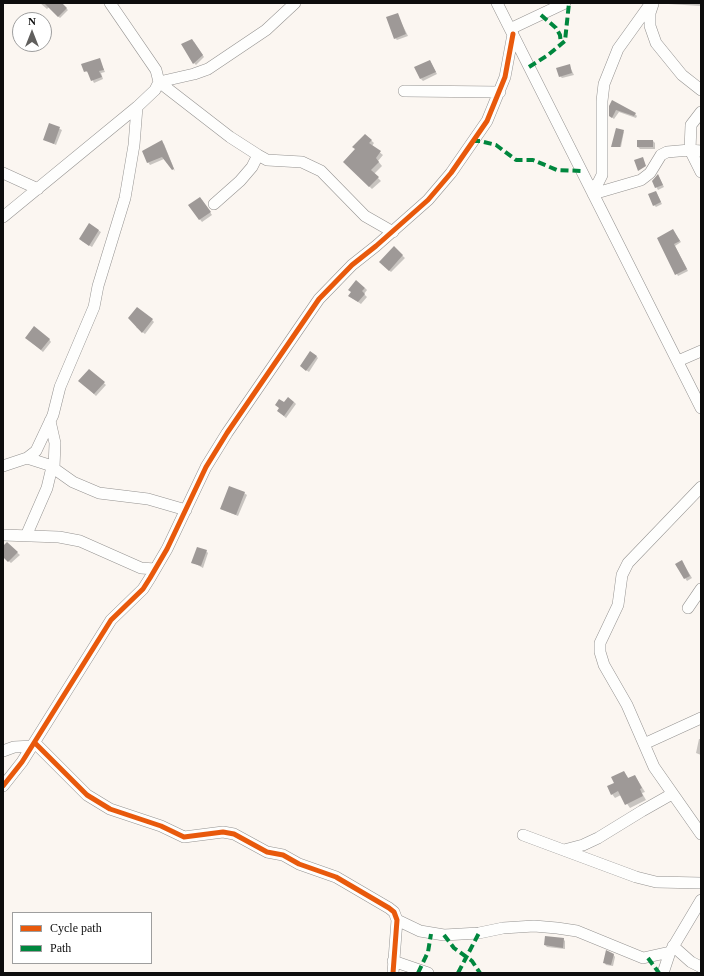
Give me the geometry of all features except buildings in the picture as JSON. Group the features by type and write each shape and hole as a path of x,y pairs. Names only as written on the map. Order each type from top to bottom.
{"street":[{"path":"110,3 156,70 159,82 230,137 267,160 302,162 321,171 364,216 393,232"},
{"path":"159,82 194,74 208,69 266,30 295,3"},
{"path":"497,3 701,408"},
{"path":"512,31 565,3"},
{"path":"592,191 602,175 602,101 604,84 618,49 652,3"},
{"path":"652,3 650,26 656,44 682,75 701,90"},
{"path":"3,786 18,768 34,744 111,620 143,589 186,510 206,467 319,299 352,265 393,232 428,200 451,173 488,121 500,92 510,55 512,31"},
{"path":"3,217 137,108 155,90 159,82"},
{"path":"404,92 500,92"},
{"path":"3,466 27,458 36,450 50,421 71,358 94,307 98,286 121,212 130,170 137,108"},
{"path":"701,112 691,125 701,172"},
{"path":"592,191 641,180 655,168 663,153 696,150"},
{"path":"214,204 240,181 252,167 258,155"},
{"path":"3,173 38,189"},
{"path":"678,361 701,351"},
{"path":"688,381 701,384"},
{"path":"26,536 47,488 53,468 55,443 50,421"},
{"path":"27,458 38,460 84,488 99,493 148,499 186,510"},
{"path":"701,487 628,563 622,575 618,605 600,643 600,652 604,665 627,705 654,767 701,834"},
{"path":"3,535 59,537 80,541 141,568 155,569"},
{"path":"688,608 701,589"},
{"path":"644,744 701,718"},
{"path":"3,751 14,747 34,744"},
{"path":"34,744 87,795 110,809 161,826 184,837 223,832 234,834 267,852 283,855 299,864 336,877 394,912 397,920 392,973"},
{"path":"564,850 583,845 598,838 642,810 672,794"},
{"path":"522,835 647,880 701,883"},
{"path":"663,973 671,949 701,900"},
{"path":"397,920 420,930 444,935 534,926 557,928 577,932 643,958 671,949"},
{"path":"671,949 690,962 701,967"},
{"path":"393,961 428,973"}],"marked path":[{"path":"529,67 548,55 565,41 569,3"},
{"path":"541,15 556,28 560,35 561,45"},
{"path":"472,141 480,141 496,145 516,160 533,160 557,170 582,171"},
{"path":"458,973 479,933"},
{"path":"418,973 428,952 431,934"},
{"path":"444,935 454,948 472,961 480,973"},
{"path":"648,958 659,973"}],"cycle path":[{"path":"3,786 22,762 111,620 143,589 167,549 206,467 227,433 319,299 352,265 428,200 451,173 487,121 505,77 513,34"},
{"path":"35,743 87,795 110,809 161,826 184,837 223,832 234,834 267,852 283,855 299,864 336,877 389,908 394,912 397,920 393,973"}]}
